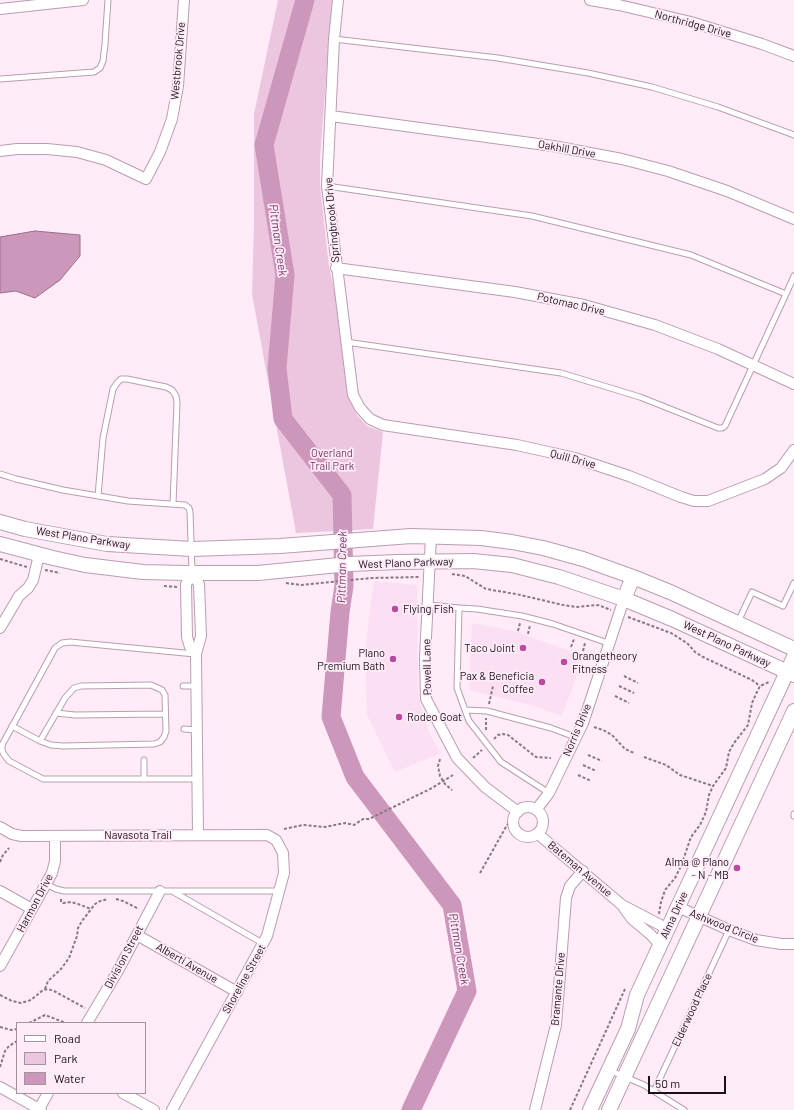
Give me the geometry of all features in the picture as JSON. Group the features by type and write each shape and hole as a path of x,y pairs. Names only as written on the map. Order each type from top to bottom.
{"main road":[{"name":"West Plano Parkway","path":"0,522 25,529 106,544 192,549 243,548 411,536 481,538 543,548 583,559 670,592 794,649"},
{"name":"West Plano Parkway","path":"0,544 39,555 85,565 143,572 192,574 258,573 365,564 430,567 473,561 512,565 559,577 624,599 672,619 791,674"},
{"path":"624,599 633,577"},
{"name":"Alma Drive","path":"590,1110 628,1029 637,995 791,674 794,657"},
{"name":"Alma Drive","path":"609,1110 794,711"},
{"path":"668,929 673,940 677,962"}],"street":[{"path":"0,9 84,0"},
{"name":"Westbrook Drive","path":"0,151 17,149 47,149 77,152 106,160 146,179 160,152 172,120 178,86 184,0"},
{"name":"Springbrook Drive","path":"338,0 334,39 327,186 353,395 360,408 370,419 383,425"},
{"name":"Northridge Drive","path":"590,0 619,5 691,22 762,44 794,56"},
{"name":"Oakhill Drive","path":"330,116 553,146 622,159 668,171 727,191 794,219"},
{"name":"Potomac Drive","path":"336,268 515,292 584,305 655,325 718,349 794,384"},
{"name":"Quill Drive","path":"383,425 516,445 575,458 629,476 680,497 694,501 708,500 756,484 781,468 794,450"},
{"name":"Powell Lane","path":"431,536 425,658 426,699 457,758 516,816"},
{"path":"0,628 19,596 28,588 33,580 39,555"},
{"path":"192,574 199,584 201,636 196,654 198,835"},
{"name":"Norris Drive","path":"536,810 549,793 583,723 608,643 624,599"},
{"path":"526,808 536,810 542,816 543,821 543,826 538,834 528,837 519,834 514,826 516,816 526,808"},
{"name":"Navasota Trail","path":"0,827 16,835 268,835 276,840"},
{"name":"Bateman Avenue","path":"538,834 622,905 668,929"},
{"name":"Harmon Drive","path":"0,966 46,884 54,866 55,836"},
{"name":"Shoreline Street","path":"172,1110 264,944 284,873 283,853 276,840"},
{"name":"Bramante Drive","path":"535,1110 556,1025 566,898 570,886 582,871"},
{"path":"0,891 32,909"},
{"name":"Division Street","path":"88,1022 116,974 160,891"},
{"name":"Bateman Avenue","path":"622,905 632,920 651,935 660,945"},
{"name":"Ashwood Circle","path":"678,907 729,930 756,940 781,944 794,944"},
{"name":"Alberti Avenue","path":"137,934 237,992"},
{"path":"0,1087 40,1109 48,1094"},
{"path":"126,1094 154,1110"}],"lane":[{"path":"0,79 94,72 100,68 103,61 105,44 108,0"},
{"path":"334,39 491,57 588,73 652,87 718,107 794,135"},
{"path":"327,186 532,216 691,255 786,294"},
{"path":"346,342 561,373 640,397 718,428 725,426 794,276"},
{"path":"98,496 103,438 113,389 121,379 127,379 166,387 172,390 176,396 173,504"},
{"path":"0,474 63,490 98,496 128,501 185,505 189,508 192,574"},
{"path":"737,623 752,592 783,606 794,583"},
{"path":"428,605 522,616 553,624 608,643"},
{"path":"460,608 457,688 469,721 501,762 549,793"},
{"path":"196,654 70,642 62,643 55,648 2,745 3,753 9,761 40,778 197,778"},
{"path":"12,726 40,741 51,745 154,744 160,742 164,738 166,731 165,695 162,690 151,685 81,686 74,688 65,698 40,741"},
{"path":"183,686 196,686"},
{"path":"465,710 487,711 551,728 575,737"},
{"path":"56,713 75,715 165,714"},
{"path":"184,730 197,730"},
{"path":"144,760 144,779"},
{"path":"46,884 64,891 280,891"},
{"path":"172,891 264,944"},
{"name":"Elderwood Place","path":"654,1091 729,930"},
{"path":"609,1070 654,1091 684,1110"}],"path":[{"path":"0,560 25,566"},
{"path":"321,583 372,578 412,578 430,567"},
{"path":"450,574 465,576 486,589 576,607 598,606 619,613 671,633 687,643 695,652 703,657 752,680 760,686"},
{"path":"624,676 638,683"},
{"path":"659,917 661,902 665,890 675,878 681,866 691,837 700,825 706,812 709,795 713,786 726,768 729,752 748,725 752,703 760,686 773,680"},
{"path":"489,705 493,686"},
{"path":"620,686 634,693"},
{"path":"615,696 629,703"},
{"path":"486,717 486,730 494,739"},
{"path":"594,727 612,735 625,749 634,753"},
{"path":"491,742 498,735 508,735 536,756 551,758"},
{"path":"473,758 482,750"},
{"path":"588,755 602,762"},
{"path":"644,757 666,765 680,775 713,786"},
{"path":"440,759 438,771 442,782 452,790"},
{"path":"583,765 596,771"},
{"path":"284,829 303,825 325,828 345,823 354,824 363,819 369,819 453,775"},
{"path":"578,775 591,781"},
{"path":"480,873 507,825 516,816"},
{"path":"0,862 9,848"},
{"path":"61,899 61,902 63,903 71,902 91,909"},
{"path":"45,990 48,981 66,964 77,936 78,928 91,909 100,901 108,899"},
{"path":"116,899 142,911"},
{"path":"570,1110 628,984"},
{"path":"0,995 21,1004 31,1000 39,992 45,990 54,991 86,1007 82,1014"},
{"path":"31,1022 45,1015 63,1022"},
{"path":"0,1027 11,1030 16,1029"},
{"path":"0,1067 5,1051 9,1046 16,1042"}],"shaded area":[{"path":"374,581 417,585 418,690 429,733 441,753 395,772 367,715 365,650"},
{"path":"472,623 514,631 584,656 562,716 530,705 469,690"}],"green space":[{"name":"Overland Trail Park","path":"278,0 332,0 320,159 320,185 329,267 346,342 350,402 357,415 367,426 383,432 373,529 296,533 252,294 254,225 254,114"}],"water":[{"path":"35,231 80,235 80,256 60,280 35,298 16,291 0,293 0,237"}],"waterway":[{"name":"Pittman Creek","path":"305,0 264,145 285,275 277,368 283,419 342,495 344,586 340,612 331,717 355,777 452,905 467,991 411,1110"}],"place":[{"name":"Flying Fish","path":"395,609"},
{"name":"Taco Joint","path":"523,648"},
{"name":"Plano Premium Bath","path":"393,659"},
{"name":"Orangetheory Fitness","path":"564,662"},
{"name":"Pax & Beneficia Coffee","path":"542,682"},
{"name":"Rodeo Goat","path":"399,717"},
{"name":"Alma @ Plano - N - MB","path":"737,868"}]}
